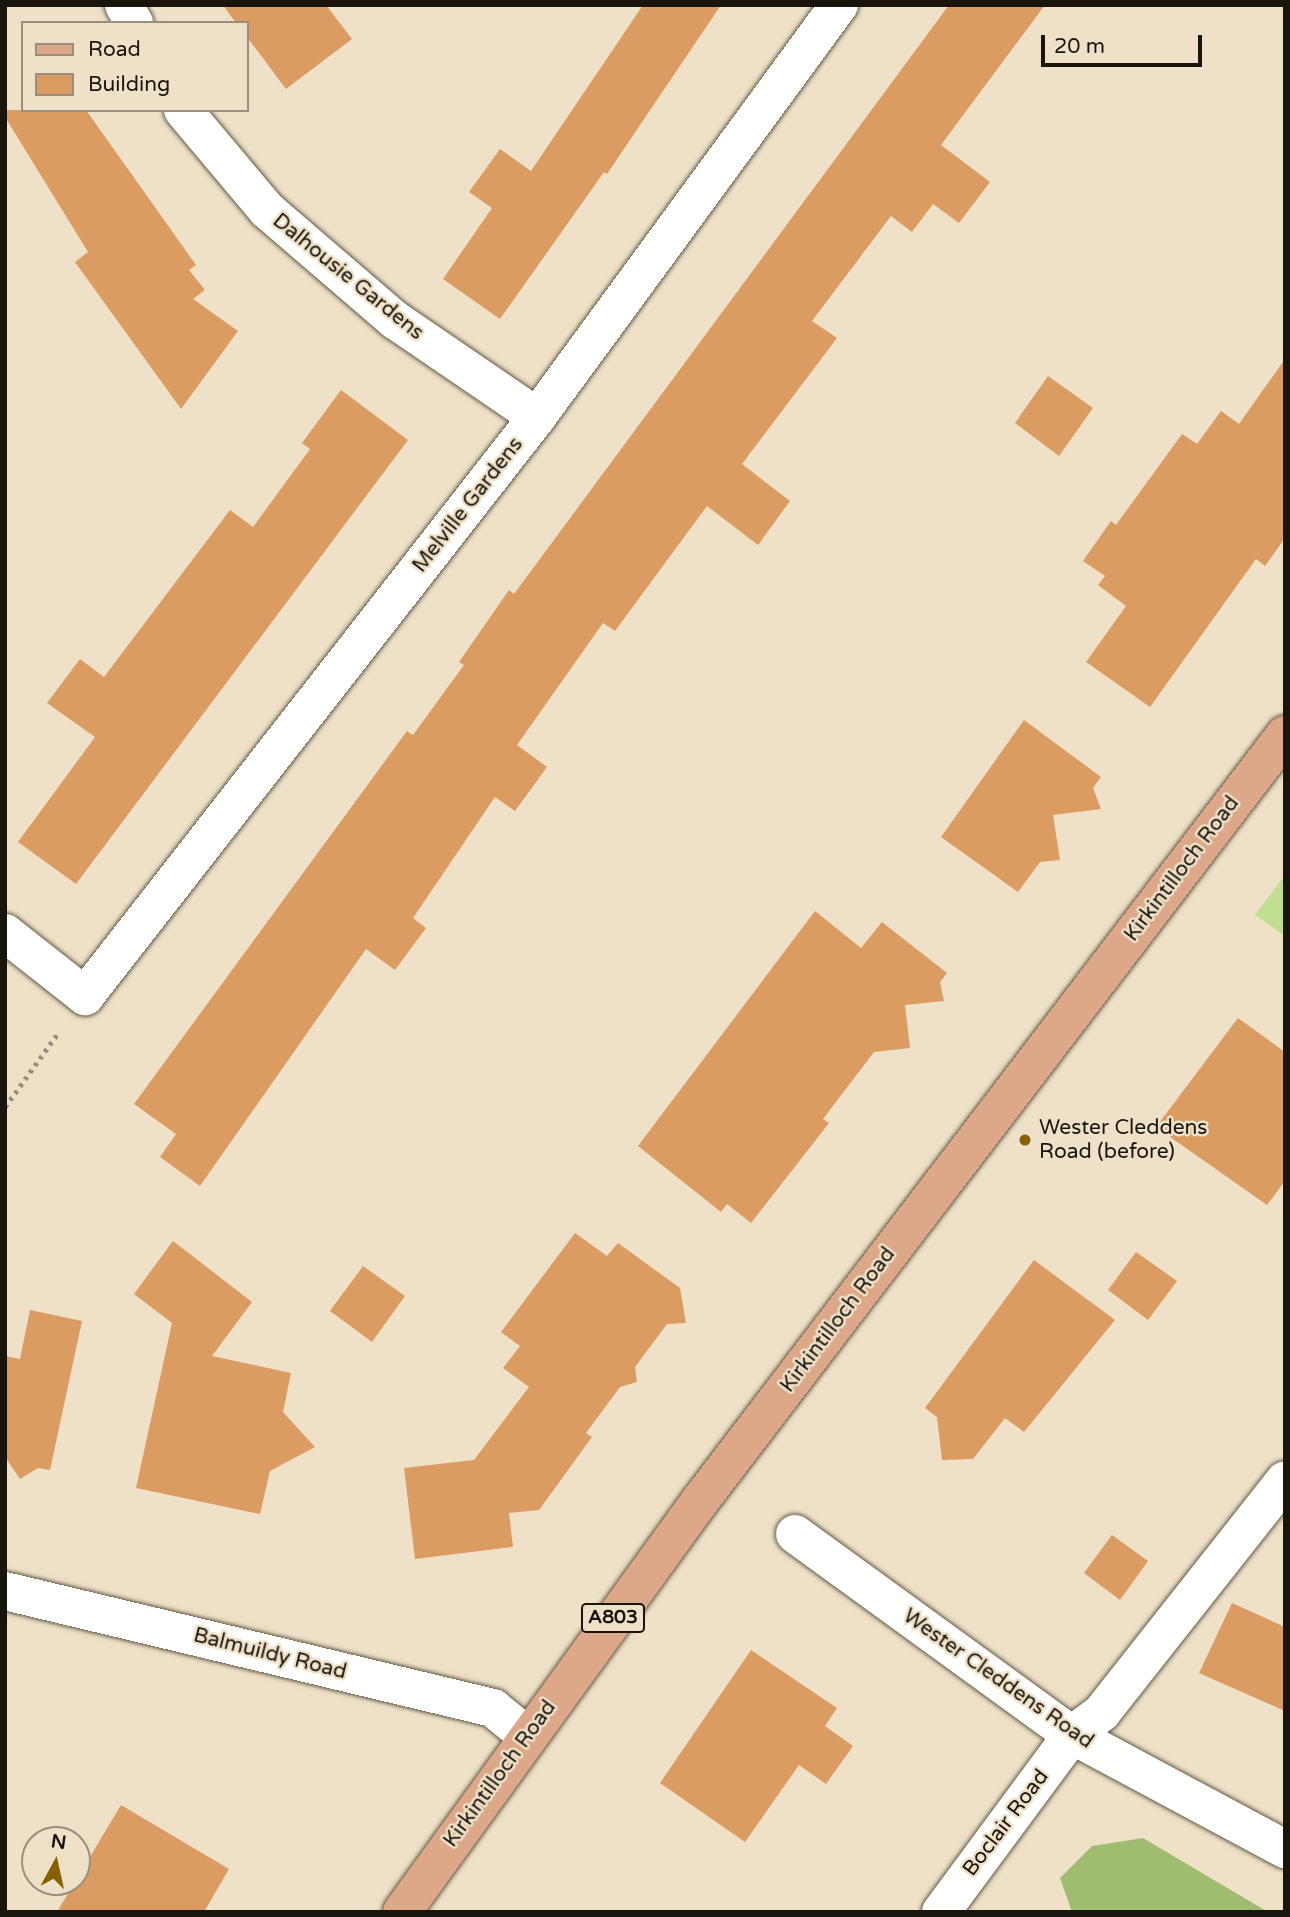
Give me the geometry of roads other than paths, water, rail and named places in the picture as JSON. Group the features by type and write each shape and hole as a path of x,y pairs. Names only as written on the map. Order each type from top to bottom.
{"main road":[{"name":"Kirkintilloch Road","path":"402,1912 526,1735 1285,735"}],"street":[{"path":"124,5 133,21"},
{"name":"Melville Gardens","path":"5,933 85,996 537,417 839,5"},
{"name":"Dalhousie Gardens","path":"185,112 267,210 395,320 537,417"},
{"name":"Boclair Road","path":"940,1912 1072,1735 1102,1712 1285,1480"},
{"name":"Wester Cleddens Road","path":"795,1534 1072,1735 1285,1849"},
{"name":"Balmuildy Road","path":"7,1599 493,1708 526,1735"}],"place":[{"name":"Wester Cleddens Road (before)","path":"1025,1140"}]}
